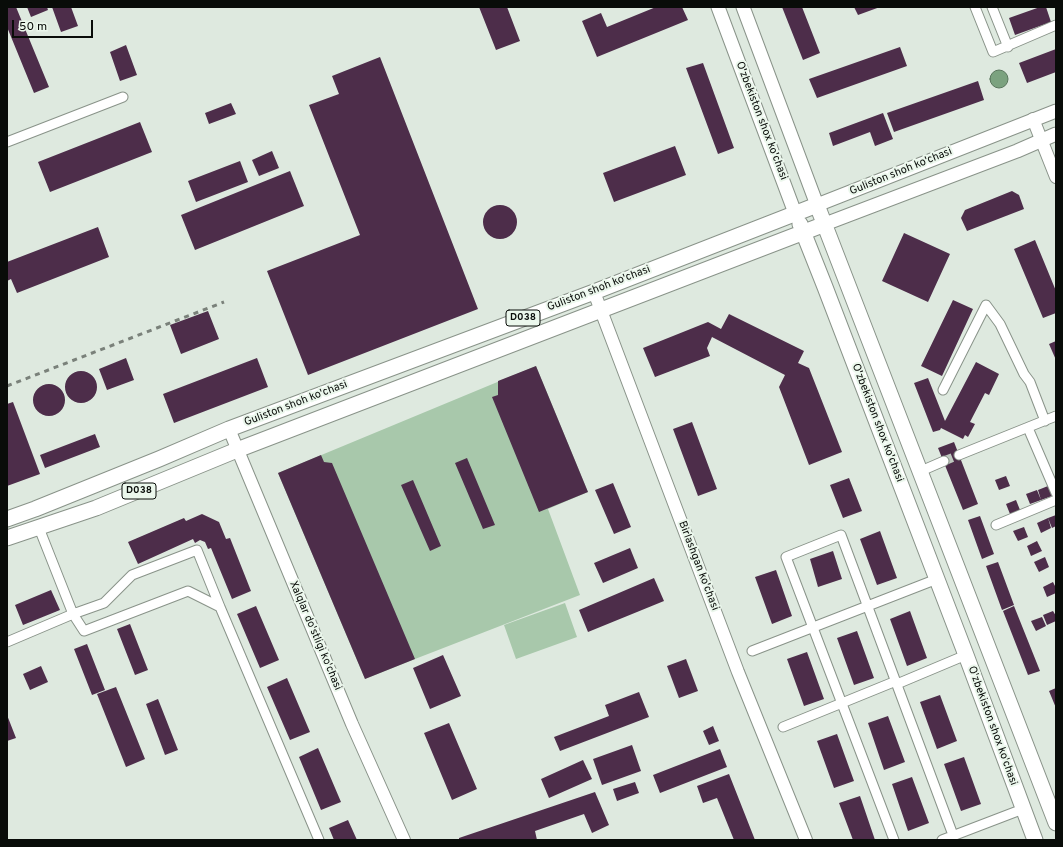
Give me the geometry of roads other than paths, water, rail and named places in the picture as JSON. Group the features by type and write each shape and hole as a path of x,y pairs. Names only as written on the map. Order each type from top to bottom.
{"main road":[{"name":"O'zbekiston shox ko'chasi","path":"718,7 795,214 817,266 1035,840"},
{"name":"O'zbekiston shox ko'chasi","path":"743,7 817,205 1056,823"},
{"name":"Guliston shoh ko'chasi","path":"7,519 152,462 229,429 594,292 1056,110"},
{"name":"Guliston shoh ko'chasi","path":"7,538 96,508 238,450 1056,134"},
{"path":"782,176 803,168"},
{"path":"817,266 838,258"}],"street":[{"path":"975,7 993,52 1008,47 1056,25"},
{"path":"992,7 1008,47"},
{"path":"7,142 123,97"},
{"path":"1033,119 1056,177"},
{"name":"Birlashgan ko'chasi","path":"594,292 738,672 806,840"},
{"path":"942,390 986,305 1000,324 1024,374 1030,382 1045,421"},
{"path":"959,455 1056,416"},
{"path":"1028,428 1056,493"},
{"name":"Xalqlar do'stligi ko'chasi","path":"229,429 352,724 404,840"},
{"path":"920,471 944,462"},
{"path":"996,525 1056,500"},
{"path":"39,528 73,614 84,630 188,592 220,607"},
{"path":"894,840 786,557 841,535 954,836"},
{"path":"7,642 73,614 104,603 132,575 197,550 319,840"},
{"path":"752,651 937,579"},
{"path":"783,727 966,655"},
{"path":"942,840 1023,809"}],"tunnel":[{"path":"944,461 959,455"}],"railway":[{"path":"7,386 224,302"}]}
